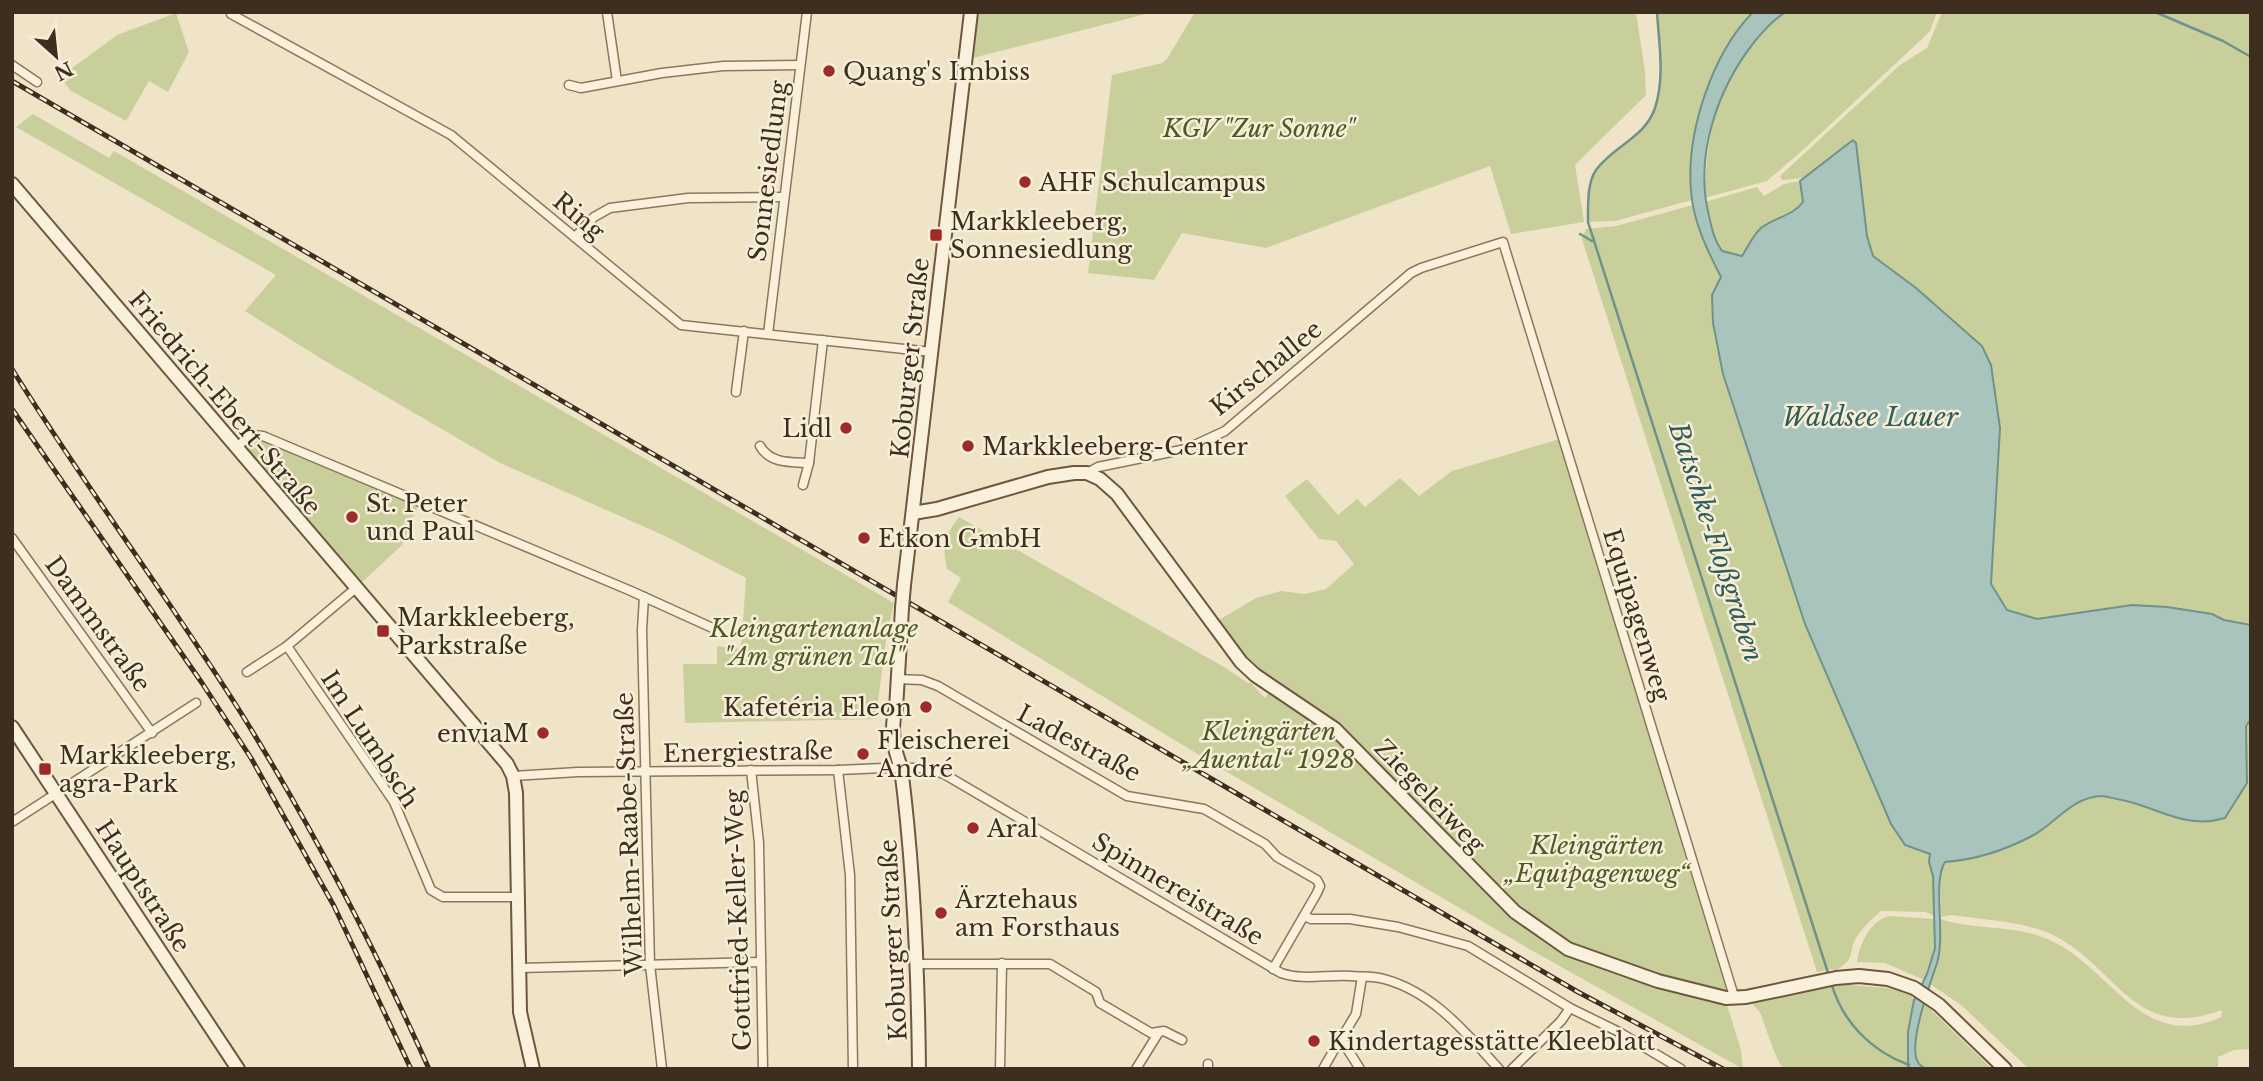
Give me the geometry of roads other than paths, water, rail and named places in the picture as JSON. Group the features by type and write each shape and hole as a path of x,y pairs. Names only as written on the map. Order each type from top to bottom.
{"main road":[{"name":"Koburger Straße","path":"919,1069 918,964 912,856 901,768 903,740 896,709 896,679 904,585 971,12"},
{"name":"Friedrich-Ebert-Straße","path":"12,184 506,762 513,776 516,793 521,1020 533,1069"},
{"name":"Kirschallee","path":"913,513 937,509 1054,476 1087,473"},
{"name":"Ziegeleiweg","path":"1087,473 1100,479 1117,494 1241,662 1261,679 1335,729 1515,912 1550,939 1586,957 1658,981 1731,998 1830,979 1874,976 1914,988 1927,996 1949,1013 2005,1069"},
{"name":"Hauptstraße","path":"12,727 238,1069"}],"street":[{"path":"607,12 617,81"},
{"name":"Sonnesiedlung","path":"768,334 807,12"},
{"name":"Ring","path":"231,14 451,135 681,325 932,352"},
{"path":"12,65 37,82"},
{"path":"569,85 581,88 662,73 723,66 800,65"},
{"path":"575,237 594,217 610,208 688,198 784,197"},
{"name":"Kirschallee","path":"1087,473 1098,467 1186,449 1225,431 1410,274 1503,242"},
{"name":"Equipagenweg","path":"1503,242 1733,993 1731,998"},
{"path":"736,393 744,331"},
{"path":"803,485 809,463 823,340"},
{"path":"236,447 252,435 263,436 717,630"},
{"path":"760,446 767,455 779,461 809,463"},
{"name":"Dammstraße","path":"12,538 152,733"},
{"path":"247,672 287,646 356,587"},
{"name":"Wilhelm-Raabe-Straße","path":"644,597 642,629 650,965 662,1069"},
{"name":"Im Lumbsch","path":"287,646 394,802 431,890 443,897 518,897"},
{"name":"Ladestraße","path":"896,679 922,680 938,686 1127,796 1205,809 1265,844 1277,857 1317,880 1320,886 1304,916"},
{"path":"12,822 196,704"},
{"name":"Energiestraße","path":"513,776 578,772 901,768"},
{"name":"Spinnereistraße","path":"901,768 922,768 944,774 1273,969 1304,916"},
{"name":"Gottfried-Keller-Weg","path":"751,770 759,843 764,1069"},
{"path":"838,770 850,875 853,1069"},
{"path":"1304,916 1311,919 1350,919 1398,927 1468,946 1675,1067"},
{"path":"520,968 761,961"},
{"path":"1000,1069 1002,963"},
{"path":"918,964 1050,964 1096,992 1100,1003 1151,1033 1164,1031 1182,1040"},
{"path":"1273,969 1290,976 1382,978 1405,987 1439,1007 1499,1069"},
{"path":"1360,1069 1341,1039 1356,1014 1362,977"},
{"path":"1512,1069 1561,1021 1570,1008"},
{"path":"1136,1069 1158,1032"},
{"path":"1323,1069 1335,1048"}],"water":[{"name":"Waldsee Lauer","path":"1753,12 1786,12 1766,29 1741,60 1712,124 1707,147 1705,193 1715,239 1722,251 1742,256 1761,228 1799,207 1803,202 1800,181 1853,140 1856,143 1867,236 1873,256 1916,288 1982,346 1991,365 2000,428 1991,584 2007,610 2037,619 2132,605 2167,607 2212,614 2224,620 2251,625 2251,719 2246,726 2247,783 2225,818 2211,821 2185,820 2103,796 2081,801 2040,831 2001,850 1979,857 1945,862 1940,882 1937,963 1915,1042 1918,1062 1926,1069 1908,1069 1908,1032 1914,1000 1927,974 1935,948 1930,854 1905,845 1891,824 1805,624 1723,374 1713,323 1712,295 1721,277 1702,235 1692,202 1693,144 1705,95 1725,49"}],"waterway":[{"name":"Batschke‐Floßgraben","path":"1657,12 1661,72 1655,108 1644,127 1611,154 1593,175 1588,202 1588,222 1829,976"},
{"path":"2155,12 2223,41 2251,57"},
{"path":"1580,234 1592,241"},
{"name":"Batschke‐Floßgraben","path":"1831,982 1842,1010 1860,1033 1882,1052 1909,1065"}],"railway":[{"path":"12,81 1578,992 1723,1069"},
{"path":"12,369 213,670 293,799 341,888 429,1069"},
{"path":"12,409 251,758 334,906 411,1069"}],"place":[{"name":"Quang's Imbiss","path":"829,71"},
{"name":"AHF Schulcampus","path":"1025,182"},
{"name":"Markkleeberg, Sonnesiedlung","path":"936,235"},
{"name":"Lidl","path":"846,428"},
{"name":"Markkleeberg-Center","path":"968,446"},
{"name":"St. Peter und Paul","path":"352,517"},
{"name":"Etkon GmbH","path":"864,538"},
{"name":"Markkleeberg, Parkstraße","path":"383,631"},
{"name":"Kafetéria Eleon","path":"926,707"},
{"name":"enviaM","path":"543,733"},
{"name":"Fleischerei André","path":"863,754"},
{"name":"Markkleeberg, agra-Park","path":"45,769"},
{"name":"Aral","path":"973,828"},
{"name":"Ärztehaus am Forsthaus","path":"941,913"},
{"name":"Kindertagesstätte Kleeblatt","path":"1314,1041"}],"park label":[{"name":"KGV \"Zur Sonne\"","path":"1259,128"},
{"name":"Kleingartenanlage \"Am grünen Tal\"","path":"814,642"},
{"name":"Kleingärten „Auental“ 1928","path":"1269,745"},
{"name":"Kleingärten „Equipagenweg“","path":"1597,859"}]}
